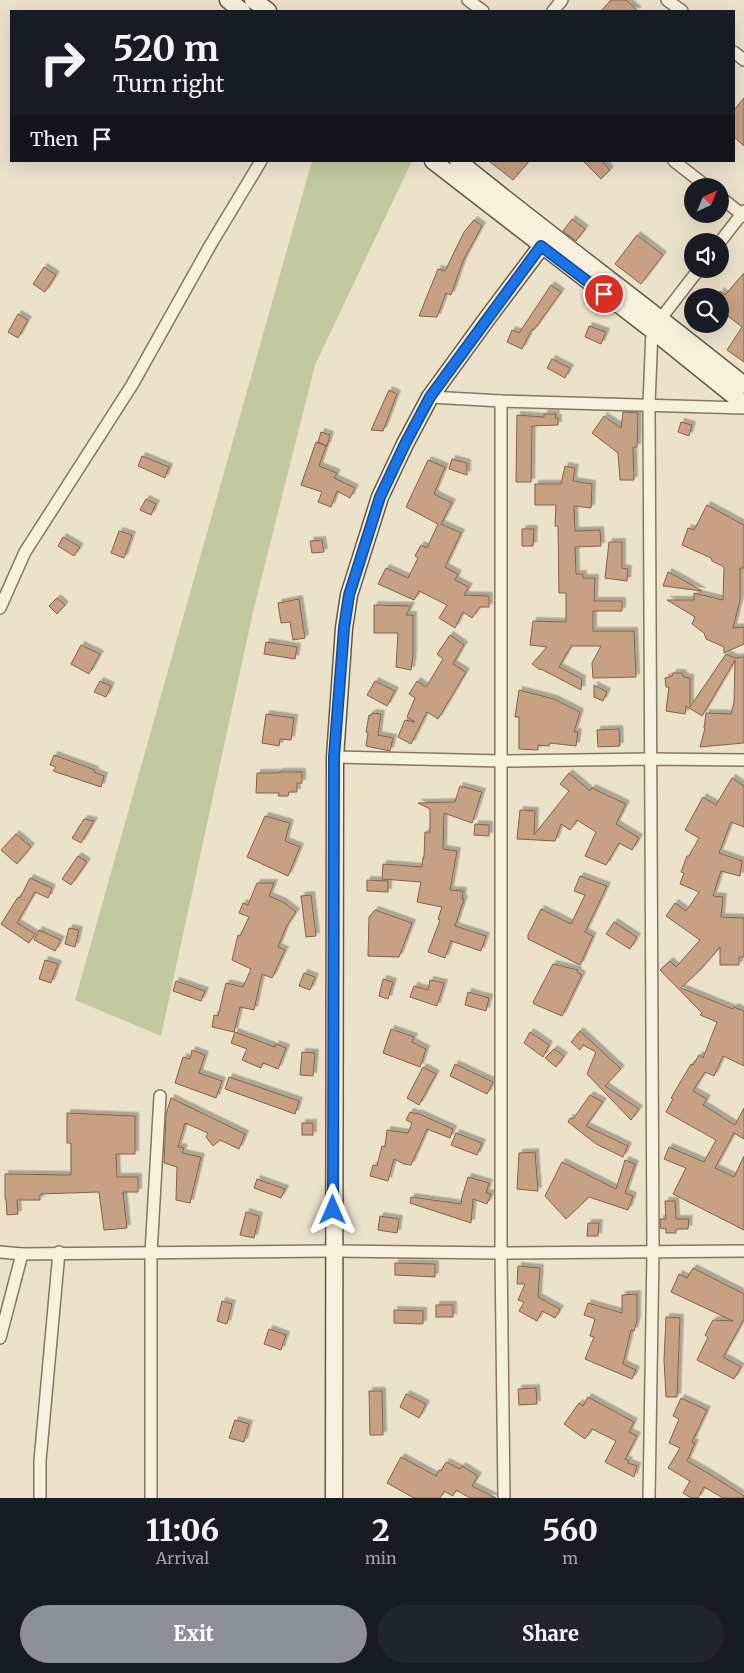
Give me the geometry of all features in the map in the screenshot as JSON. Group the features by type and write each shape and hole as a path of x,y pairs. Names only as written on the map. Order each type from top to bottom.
{"street":[{"path":"228,0 241,10"},
{"path":"253,0 267,10"},
{"path":"468,0 482,10"},
{"path":"554,10 562,0"},
{"path":"667,0 681,10"},
{"path":"0,608 25,552 132,384 211,244 260,162"},
{"path":"435,162 546,240 656,324 744,385"},
{"path":"459,162 546,240"},
{"path":"675,162 696,178"},
{"path":"727,233 743,213 729,203"},
{"path":"334,1498 334,757 344,628 349,595 380,497 430,397 546,240"},
{"path":"650,1498 653,1252 649,404 656,324 692,278"},
{"path":"656,324 744,404"},
{"path":"430,397 501,401 744,408"},
{"path":"501,401 501,1253 504,1498"},
{"path":"334,757 502,761 744,760"},
{"path":"151,1498 152,1253 160,1096"},
{"path":"0,1252 22,1254 59,1252 333,1251 501,1253 744,1251"},
{"path":"40,1498 40,1462 59,1252"},
{"path":"0,1338 22,1254"}],"green space":[{"path":"312,162 412,162 315,365 253,612 161,1036 75,1000"}],"building":[{"path":"611,0 626,0 637,10 602,10"},
{"path":"744,98 744,146 735,138 735,109"},
{"path":"490,162 528,162 513,180"},
{"path":"584,162 603,162 610,170 601,179"},
{"path":"572,219 585,229 576,241 563,231"},
{"path":"474,220 482,226 463,261 451,295 446,293 437,317 419,316 438,269 445,271 464,232"},
{"path":"637,235 663,255 641,284 615,264"},
{"path":"44,267 56,275 45,292 33,284"},
{"path":"744,273 744,362 727,350 742,327 729,317 729,290"},
{"path":"551,285 561,292 534,330 532,329 522,349 507,342 512,330 519,333"},
{"path":"18,314 28,320 18,338 8,332"},
{"path":"589,326 606,332 601,344 585,337"},
{"path":"552,359 570,368 565,378 547,368"},
{"path":"389,390 397,394 383,431 371,430"},
{"path":"623,412 638,413 637,447 633,447 634,480 620,480 618,453 592,433 604,416 621,428"},
{"path":"544,414 556,414 555,418 558,418 558,425 532,426 531,482 516,482 517,415 544,417"},
{"path":"681,422 692,425 689,436 678,432"},
{"path":"321,432 330,435 327,446 318,442"},
{"path":"316,442 326,446 319,466 337,473 334,478 355,488 350,498 337,491 331,507 318,502 322,492 301,485"},
{"path":"142,456 169,467 165,478 138,466"},
{"path":"452,459 467,463 467,475 449,469"},
{"path":"428,460 445,467 434,494 452,503 441,524 461,533 445,567 458,574 455,580 469,587 464,595 489,596 489,607 480,607 472,618 463,612 455,628 439,618 447,605 419,591 414,600 378,584 386,568 408,578 418,558 415,556 421,545 427,548 438,524 406,507"},
{"path":"565,466 575,468 573,481 592,484 591,508 574,506 575,531 600,530 601,546 575,547 576,574 583,574 583,578 595,578 594,601 622,601 622,611 593,611 593,631 634,631 636,677 593,678 592,663 601,646 571,646 559,667 582,679 581,690 540,670 532,664 547,647 530,645 533,621 566,622 566,593 559,593 558,526 555,526 556,505 535,505 535,484 561,484"},
{"path":"146,499 156,504 151,515 140,510"},
{"path":"707,505 744,525 744,568 740,568 740,600 733,628 744,627 744,644 724,653 724,647 706,639 704,633 692,624 695,617 667,600 694,600 694,593 723,600 724,567 712,561 711,558 682,545 688,528 694,530"},
{"path":"522,529 534,529 533,546 522,546"},
{"path":"119,531 132,535 124,558 111,553"},
{"path":"63,537 80,547 74,556 58,546"},
{"path":"322,540 324,552 312,553 310,541"},
{"path":"609,542 622,542 622,568 628,569 627,581 605,578"},
{"path":"668,572 678,577 702,591 663,586"},
{"path":"57,598 65,605 57,614 49,606"},
{"path":"299,599 305,638 293,640 290,622 281,623 278,603"},
{"path":"374,605 411,606 406,615 413,615 411,670 396,667 398,633 374,633"},
{"path":"450,635 464,645 453,664 466,672 438,719 427,712 411,744 398,737 405,720 415,722 407,717 415,698 409,694 417,681 426,687 443,659 437,654"},
{"path":"266,642 297,647 295,659 264,654"},
{"path":"81,645 100,654 89,674 71,664"},
{"path":"726,654 735,658 744,657 744,743 700,747 705,728 706,713 731,714 734,702 735,660 702,716 686,706 685,714 666,711 669,687 666,687 665,678 672,676 673,673 682,673 684,677 690,678 690,707"},
{"path":"100,681 111,686 106,697 94,692"},
{"path":"375,681 395,691 387,706 367,695"},
{"path":"594,685 607,692 603,701 594,697"},
{"path":"519,690 554,699 580,712 574,732 578,732 576,746 550,743 549,746 538,745 538,750 519,749 519,717 515,717"},
{"path":"372,713 381,714 378,735 393,738 390,751 366,746 369,715 372,715"},
{"path":"266,714 294,718 291,740 280,739 279,746 262,743"},
{"path":"619,729 620,746 598,747 597,730"},
{"path":"54,755 95,770 94,772 104,776 101,787 53,771 56,767 50,765"},
{"path":"302,772 302,783 297,783 297,792 289,792 288,796 278,796 279,793 256,793 257,773"},
{"path":"569,773 590,791 592,788 626,804 616,824 639,838 632,850 619,843 606,865 585,856 596,832 577,820 570,830 561,824 555,841 517,839 520,810 535,811 534,835 569,791 560,784"},
{"path":"732,778 744,786 744,827 731,822 719,853 742,861 740,876 721,871 713,896 723,897 721,917 744,918 744,957 739,957 739,965 720,965 720,947 681,988 733,1009 734,1007 744,1011 744,1066 723,1056 714,1076 705,1072 693,1091 707,1099 703,1105 735,1125 744,1108 744,1139 734,1133 715,1168 734,1177 744,1156 744,1230 673,1194 686,1168 664,1159 669,1147 704,1162 716,1140 666,1112 673,1099 671,1098 691,1064 693,1065 699,1055 703,1058 717,1022 700,1015 702,1013 660,970 670,961 676,967 700,940 666,916 675,903 686,911 699,892 680,884 684,873 681,872 687,856 689,856 699,838 685,830 703,797 716,805"},
{"path":"460,786 482,792 472,823 444,813 443,849 457,851 450,890 463,891 462,899 464,899 455,926 486,936 481,951 451,941 445,958 428,952 440,920 438,919 442,907 417,902 421,882 382,879 383,864 422,867 425,832 430,832 430,809 418,803 455,802"},
{"path":"265,816 290,823 285,841 300,847 288,876 247,857"},
{"path":"84,819 94,821 81,843 72,838"},
{"path":"475,824 489,825 489,836 474,835"},
{"path":"16,834 31,847 17,864 1,850"},
{"path":"78,856 87,862 71,885 62,879"},
{"path":"580,876 607,886 585,932 593,936 580,965 528,939 528,935 541,909 571,924 585,895 574,891"},
{"path":"30,878 52,888 48,898 35,892 17,923 35,934 29,943 1,924 18,897 20,898"},
{"path":"367,880 388,881 388,892 367,891"},
{"path":"257,883 274,883 269,896 283,902 296,912 286,927 278,947 285,950 272,978 262,974 254,1010 240,1007 234,1032 212,1027 214,1015 218,1016 226,983 243,987 251,969 232,960 238,935 240,936 249,917 239,913 243,903 248,905"},
{"path":"311,895 316,936 306,937 301,896"},
{"path":"375,910 412,923 399,957 368,956 369,917"},
{"path":"614,922 637,937 630,949 606,934"},
{"path":"69,928 79,930 75,947 65,944"},
{"path":"39,930 61,940 55,951 34,940"},
{"path":"45,960 58,964 51,983 39,979"},
{"path":"553,964 578,970 577,972 582,975 562,1016 533,1002"},
{"path":"304,973 315,977 310,990 299,986"},
{"path":"383,979 393,982 388,999 379,996"},
{"path":"430,980 444,983 437,1006 410,997 414,986 428,990"},
{"path":"176,981 205,991 201,1001 173,991"},
{"path":"468,992 489,998 486,1011 465,1005"},
{"path":"391,1029 414,1037 412,1042 426,1049 420,1067 383,1053"},
{"path":"580,1031 621,1069 605,1086 639,1109 631,1120 587,1074 596,1052 583,1045 580,1050 571,1042"},
{"path":"235,1032 275,1047 276,1044 286,1048 278,1069 263,1063 261,1068 242,1060 247,1049 231,1043"},
{"path":"530,1032 549,1045 543,1057 524,1043"},
{"path":"554,1049 564,1056 556,1067 545,1058"},
{"path":"192,1050 205,1055 199,1073 222,1081 216,1098 175,1083 183,1057 190,1059"},
{"path":"302,1052 315,1053 313,1076 300,1075"},
{"path":"455,1064 493,1082 487,1094 450,1076"},
{"path":"423,1067 436,1074 419,1105 407,1098"},
{"path":"229,1077 299,1101 295,1114 225,1089"},
{"path":"590,1095 603,1102 586,1126 628,1146 623,1157 596,1144 568,1122 570,1118 573,1119"},
{"path":"171,1098 245,1134 239,1149 220,1140 213,1146 206,1137 208,1133 185,1123 178,1147 184,1148 182,1153 201,1157 190,1203 176,1200 177,1167 164,1163 166,1114"},
{"path":"410,1112 417,1113 453,1129 450,1138 427,1129 411,1165 394,1159 388,1181 370,1176 373,1165 377,1166 382,1146 385,1147 387,1130 408,1133 412,1123 406,1120"},
{"path":"67,1113 135,1116 135,1154 116,1154 117,1177 138,1177 138,1192 123,1192 127,1228 104,1230 99,1192 40,1194 40,1200 17,1200 18,1214 7,1215 5,1174 71,1175 71,1143 67,1143"},
{"path":"302,1123 313,1123 313,1135 302,1135"},
{"path":"456,1133 482,1143 477,1155 451,1145"},
{"path":"535,1152 538,1191 517,1189 519,1153"},
{"path":"625,1160 635,1164 625,1193 633,1196 628,1210 589,1197 566,1219 545,1196 562,1162 616,1189"},
{"path":"468,1177 489,1183 486,1193 491,1194 487,1204 473,1199 471,1223 410,1203 411,1197 461,1204"},
{"path":"257,1179 285,1189 281,1198 254,1188"},
{"path":"665,1201 675,1201 676,1219 689,1219 688,1229 676,1229 676,1233 666,1233 666,1229 660,1228 660,1219 666,1219"},
{"path":"246,1212 259,1216 254,1238 240,1235"},
{"path":"380,1216 399,1219 397,1233 378,1230"},
{"path":"588,1223 599,1223 598,1236 587,1236"},
{"path":"395,1263 435,1264 435,1277 395,1275"},
{"path":"518,1266 540,1268 538,1297 560,1309 555,1318 542,1311 537,1321 519,1311 524,1302 518,1300 525,1284 517,1284"},
{"path":"693,1268 744,1294 744,1319 723,1357 741,1367 734,1379 697,1360 708,1337 705,1335 713,1320 733,1321 671,1292 679,1274 687,1278"},
{"path":"637,1294 637,1320 634,1331 631,1330 623,1364 636,1370 632,1379 585,1359 594,1337 590,1336 595,1319 584,1315 588,1303 622,1313 622,1295"},
{"path":"222,1301 232,1304 227,1324 217,1321"},
{"path":"436,1305 453,1305 453,1317 436,1317"},
{"path":"394,1310 423,1311 423,1324 394,1323"},
{"path":"666,1317 680,1318 677,1397 666,1397 664,1360"},
{"path":"269,1329 286,1335 281,1350 264,1344"},
{"path":"536,1388 537,1404 519,1405 518,1389"},
{"path":"369,1391 382,1391 383,1435 370,1435"},
{"path":"406,1394 426,1404 419,1418 400,1407"},
{"path":"588,1397 634,1422 629,1432 637,1436 625,1459 629,1461 628,1463 637,1466 634,1477 605,1462 616,1441 592,1429 585,1439 564,1424 579,1403 583,1406"},
{"path":"681,1398 707,1410 692,1442 695,1443 687,1461 744,1496 744,1498 723,1498 704,1487 698,1498 691,1498 683,1493 690,1481 668,1468 680,1448 669,1443 679,1419 673,1416"},
{"path":"235,1420 249,1424 244,1442 229,1438"},
{"path":"401,1457 436,1476 446,1462 460,1469 462,1466 478,1476 472,1486 496,1498 470,1498 456,1490 453,1496 444,1491 440,1498 414,1498 387,1483"}],"route":[{"path":"333,1210 334,757 344,628 349,595 358,562 380,497 430,397 541,246 604,294"}]}
